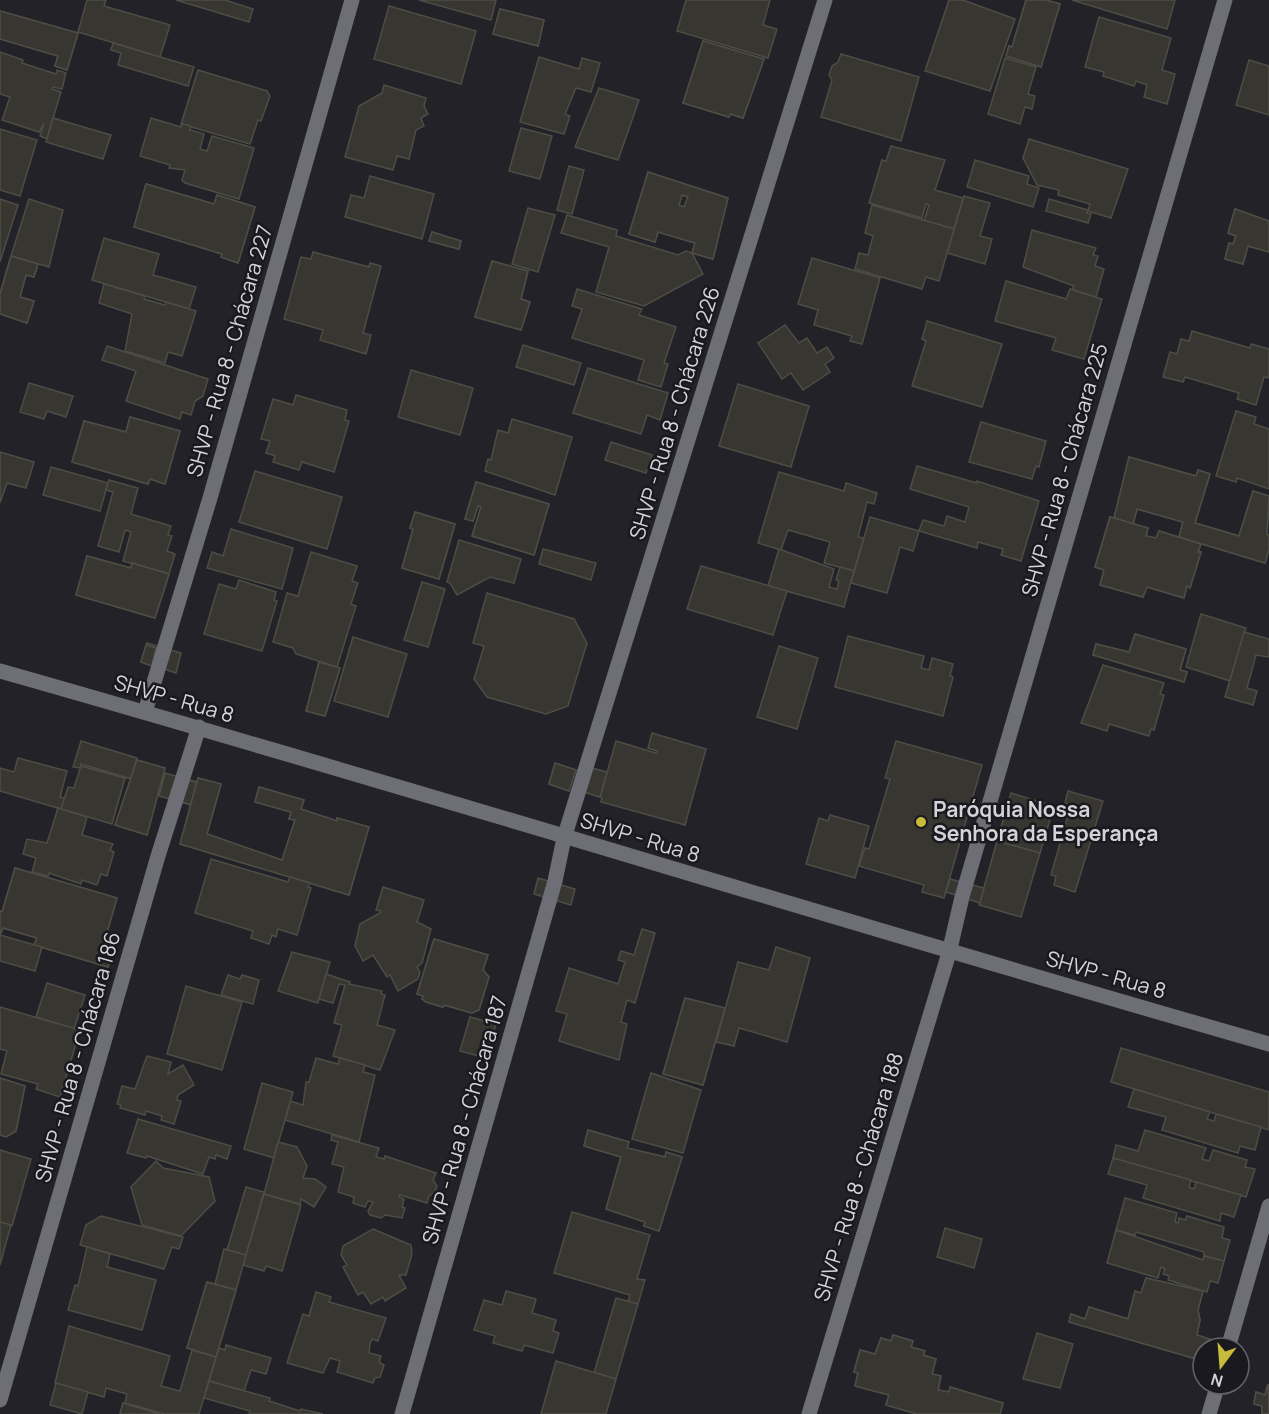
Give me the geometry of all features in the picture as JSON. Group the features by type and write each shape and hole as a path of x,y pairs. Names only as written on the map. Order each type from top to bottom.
{"street":[{"name":"SHVP - Rua 8 - Chácara 227","path":"145,712 207,509 352,0"},
{"name":"SHVP - Rua 8 - Chácara 226","path":"564,838 825,0"},
{"name":"SHVP - Rua 8 - Chácara 225","path":"949,953 965,886 1225,0"},
{"name":"SHVP - Rua 8","path":"0,671 199,727 949,953 1269,1044"},
{"name":"SHVP - Rua 8 - Chácara 186","path":"0,1400 158,856 199,727"},
{"name":"SHVP - Rua 8 - Chácara 187","path":"402,1414 555,881 564,838"},
{"name":"SHVP - Rua 8 - Chácara 188","path":"809,1414 949,953"},
{"path":"1231,1336 1269,1206"},
{"path":"1209,1414 1214,1396"}],"building":[{"path":"87,0 106,0 104,6 170,25 160,57 78,32"},
{"path":"176,0 225,0 253,9 249,22"},
{"path":"419,0 496,0 491,20"},
{"path":"686,0 770,0 763,25 777,29 768,58 677,31"},
{"path":"949,0 963,0 1015,19 990,91 925,71"},
{"path":"1026,0 1046,0 1060,4 1041,67 1006,56 1009,46 1012,47"},
{"path":"1026,0 1046,0 1060,4 1041,67 1006,56 1009,46 1012,47"},
{"path":"1072,0 1175,0 1167,29"},
{"path":"389,6 476,31 461,84 374,59"},
{"path":"500,9 544,20 538,46 493,34"},
{"path":"500,9 544,20 538,46 493,34"},
{"path":"0,11 78,33 67,70 55,66 58,56 0,39"},
{"path":"0,11 78,33 67,70 55,66 58,56 0,39"},
{"path":"1099,17 1171,38 1162,70 1175,74 1167,104 1144,97 1147,85 1136,81 1134,86 1103,76 1104,72 1085,67"},
{"path":"703,41 764,59 743,118 730,114 729,117 683,103"},
{"path":"703,41 764,59 743,118 730,114 729,117 683,103"},
{"path":"113,43 194,67 188,86 118,65 121,53 111,50"},
{"path":"0,52 23,60 22,63 56,74 57,70 66,73 62,89 53,87 52,89 61,92 47,139 40,136 44,123 39,132 2,120 10,97 0,94"},
{"path":"841,54 919,77 901,141 821,117 832,80 829,75 832,66 838,62"},
{"path":"539,57 579,69 582,58 600,63 591,92 576,88 565,114 570,116 564,134 520,122"},
{"path":"1005,58 1036,67 1028,94 1035,96 1032,109 1025,107 1020,124 988,114"},
{"path":"1249,60 1269,66 1269,115 1236,105"},
{"path":"198,70 267,91 270,96 261,121 258,120 250,144 181,124"},
{"path":"384,85 426,98 424,106 428,114 421,118 424,126 416,130 409,159 397,156 393,170 345,157 359,106 382,93"},
{"path":"599,88 639,100 618,160 575,147"},
{"path":"53,118 111,135 103,159 46,142"},
{"path":"151,118 181,127 182,124 191,126 190,130 204,134 200,149 207,151 212,136 254,148 239,199 185,183 182,180 185,170 169,168 170,165 140,156"},
{"path":"521,128 552,136 540,179 509,171"},
{"path":"0,129 37,140 20,196 0,190"},
{"path":"1029,139 1128,169 1111,218 1088,211 1090,204 1058,195 1059,190 1037,185 1023,158"},
{"path":"891,146 945,160 935,190 963,198 954,229 924,221 929,205 926,204 922,218 869,203 882,160 886,161"},
{"path":"975,160 1029,176 1027,184 1039,188 1033,207 967,187"},
{"path":"569,166 584,170 572,214 557,210"},
{"path":"648,172 728,198 713,259 692,253 695,243 658,232 655,242 629,234","holes":["682,195 688,197 684,207 679,205"]},
{"path":"648,172 728,198 713,259 692,253 695,243 658,232 655,242 629,234","holes":["682,195 688,197 684,207 679,205"]},
{"path":"370,176 434,194 422,239 345,217 351,195 364,198"},
{"path":"146,184 214,204 217,195 255,207 238,263 221,257 222,254 134,227"},
{"path":"146,184 214,204 217,195 255,207 238,263 221,257 222,254 134,227"},
{"path":"964,196 990,203 980,236 992,239 985,264 947,253"},
{"path":"0,199 18,205 0,262"},
{"path":"29,199 63,210 49,267 11,256"},
{"path":"1049,199 1088,210 1087,213 1091,214 1088,223 1046,211"},
{"path":"872,205 954,229 939,281 926,277 922,289 855,269 859,253 868,255 873,236 865,233"},
{"path":"528,208 555,215 538,272 512,264"},
{"path":"1235,209 1269,221 1269,252 1248,246 1243,264 1225,259 1229,243 1233,244 1236,236 1228,233"},
{"path":"1235,209 1269,221 1269,252 1248,246 1243,264 1225,259 1229,243 1233,244 1236,236 1228,233"},
{"path":"567,215 617,230 616,236 678,255 686,251 692,253 703,274 644,306 596,292 609,247 561,233"},
{"path":"1032,230 1096,248 1093,255 1098,256 1095,266 1104,269 1096,297 1072,290 1074,286 1023,267"},
{"path":"432,232 461,241 459,249 429,241"},
{"path":"432,232 461,241 459,249 429,241"},
{"path":"104,238 159,254 153,275 196,287 189,309 92,280"},
{"path":"313,252 369,267 370,263 381,266 363,333 371,335 366,354 320,340 323,330 284,319 301,257 311,259"},
{"path":"11,256 38,264 34,277 26,275 20,297 34,301 27,323 0,314 0,294"},
{"path":"11,256 38,264 34,277 26,275 20,297 34,301 27,323 0,314 0,294"},
{"path":"812,258 880,278 862,344 850,341 852,336 814,325 818,310 798,304"},
{"path":"492,261 528,271 521,299 530,302 521,330 475,317"},
{"path":"492,261 528,271 521,299 530,302 521,330 475,317"},
{"path":"1006,281 1066,299 1070,289 1102,299 1084,359 1052,350 1056,338 995,321"},
{"path":"104,284 145,296 144,299 165,305 166,302 196,311 182,356 168,352 165,363 125,351 132,314 99,303"},
{"path":"577,289 642,309 639,315 676,327 664,363 668,364 661,387 638,380 644,360 572,338 582,309 572,306"},
{"path":"927,321 1002,344 982,407 912,386 926,341 922,339"},
{"path":"785,325 799,343 807,338 817,353 827,347 834,358 825,364 830,372 803,390 791,373 782,379 758,343"},
{"path":"1192,331 1250,348 1251,344 1269,349 1269,376 1264,377 1256,405 1237,399 1239,393 1185,377 1183,382 1163,377 1170,352 1177,354 1181,339 1189,341"},
{"path":"523,345 581,363 574,385 516,367"},
{"path":"107,346 208,379 203,396 195,401 191,415 182,412 180,419 126,401 136,371 102,360"},
{"path":"588,368 668,393 660,420 647,415 641,434 573,413"},
{"path":"411,370 473,388 460,435 398,417"},
{"path":"29,383 73,396 66,417 47,411 44,419 20,412"},
{"path":"738,384 809,406 791,467 719,446"},
{"path":"296,395 347,410 345,420 349,421 334,472 302,462 299,470 273,462 275,456 266,453 270,441 261,439 273,399 293,405"},
{"path":"1236,411 1256,417 1254,424 1269,429 1269,489 1237,478 1236,482 1216,476"},
{"path":"130,417 180,431 165,484 150,479 148,484 72,462 84,421 126,432"},
{"path":"130,417 180,431 165,484 150,479 148,484 72,462 84,421 126,432"},
{"path":"512,419 572,437 555,495 485,471 488,459 491,460 498,430 508,433"},
{"path":"981,422 1046,441 1039,467 1036,466 1032,479 969,462"},
{"path":"611,442 652,455 646,473 605,460"},
{"path":"0,452 34,462 26,488 7,483 0,503"},
{"path":"1129,457 1196,476 1198,470 1210,474 1195,523 1239,536 1253,491 1269,496 1267,535 1269,535 1269,549 1265,563 1179,537 1183,522 1137,509 1133,524 1114,518"},
{"path":"1129,457 1196,476 1198,470 1210,474 1195,523 1239,536 1253,491 1269,496 1267,535 1269,535 1269,549 1265,563 1179,537 1183,522 1137,509 1133,524 1114,518"},
{"path":"917,466 977,483 977,481 1039,501 1021,561 1001,555 1003,549 978,542 977,548 919,531 923,520 944,526 947,516 965,522 969,507 910,489"},
{"path":"51,467 108,483 100,511 43,495"},
{"path":"255,471 342,497 327,549 239,522"},
{"path":"779,472 844,491 846,483 877,493 874,504 867,502 858,537 864,538 854,571 824,563 830,542 788,530 781,550 758,543"},
{"path":"109,480 138,488 131,514 171,526 168,535 172,536 167,551 175,554 169,574 123,561 131,532 125,530 119,552 98,546 113,492 106,490"},
{"path":"476,482 549,504 534,555 472,536 481,507 478,506 473,521 465,519"},
{"path":"476,482 549,504 534,555 472,536 481,507 478,506 473,521 465,519"},
{"path":"415,512 455,524 439,579 402,568 413,529 410,528"},
{"path":"415,512 455,524 439,579 402,568 413,529 410,528"},
{"path":"870,517 919,531 913,551 900,547 887,593 851,583"},
{"path":"1110,517 1148,528 1146,536 1156,538 1159,531 1201,544 1198,552 1201,552 1190,588 1187,586 1184,598 1147,587 1143,597 1100,585 1104,570 1095,567"},
{"path":"1110,517 1148,528 1146,536 1156,538 1159,531 1201,544 1198,552 1201,552 1190,588 1187,586 1184,598 1147,587 1143,597 1100,585 1104,570 1095,567"},
{"path":"231,529 293,548 282,589 207,568 212,552 223,556"},
{"path":"459,540 521,559 514,583 490,577 457,595 447,582"},
{"path":"543,549 596,563 591,580 539,564"},
{"path":"779,549 834,569 829,587 837,589 839,581 836,580 840,567 854,571 844,607 768,586"},
{"path":"311,552 357,566 352,581 358,583 351,604 356,606 337,667 296,654 293,648 273,642 287,593 298,596"},
{"path":"87,556 131,568 132,563 169,574 155,618 76,595"},
{"path":"87,556 131,568 132,563 169,574 155,618 76,595"},
{"path":"701,566 787,591 773,635 687,609"},
{"path":"239,580 276,592 274,600 277,601 262,651 204,634 219,584 236,589"},
{"path":"422,582 445,589 428,647 404,640"},
{"path":"487,593 574,619 587,643 568,706 546,714 487,697 474,679 484,646 473,643"},
{"path":"1201,614 1246,628 1230,681 1186,667"},
{"path":"1244,632 1269,639 1269,657 1256,655 1247,688 1257,691 1253,705 1225,697"},
{"path":"1135,634 1186,649 1180,670 1187,672 1184,682 1093,655 1096,644 1129,652"},
{"path":"1135,634 1186,649 1180,670 1187,672 1184,682 1093,655 1096,644 1129,652"},
{"path":"848,636 924,656 921,668 929,670 932,658 953,664 950,676 953,677 943,716 835,687"},
{"path":"353,637 407,654 388,717 334,701"},
{"path":"147,643 181,653 176,673 142,662"},
{"path":"146,645 156,648 152,666 141,662"},
{"path":"146,645 156,648 152,666 141,662"},
{"path":"779,646 818,658 797,729 757,717"},
{"path":"319,662 340,668 325,716 306,711"},
{"path":"319,662 340,668 325,716 306,711"},
{"path":"1103,665 1164,683 1160,694 1164,695 1154,730 1151,729 1149,736 1109,724 1107,731 1081,723"},
{"path":"652,733 706,749 685,825 601,802 600,797 616,741 656,753 657,751 648,748"},
{"path":"81,741 137,758 131,779 81,764 80,768 73,767"},
{"name":"Paróquia Nossa Senhora da Esperança","path":"896,741 982,765 944,898 922,892 924,885 859,866 865,848 869,849 890,779 885,778"},
{"path":"18,758 67,771 60,797 65,798 61,809 0,791 0,768 14,772"},
{"path":"137,760 165,768 147,835 115,825"},
{"path":"137,760 165,768 147,835 115,825"},
{"path":"555,763 576,770 569,791 549,784"},
{"path":"555,763 576,770 569,791 549,784"},
{"path":"81,766 125,778 112,824 61,809 68,787 74,788"},
{"path":"591,768 607,772 600,797 584,792"},
{"path":"591,768 607,772 600,797 584,792"},
{"path":"165,773 197,782 191,805 159,796"},
{"path":"182,778 198,783 192,805 176,800"},
{"path":"182,778 198,783 192,805 176,800"},
{"path":"198,778 221,784 207,834 282,860 295,820 289,819 291,812 255,802 259,787 304,800 301,809 337,821 337,818 369,827 349,895 180,844"},
{"path":"198,778 221,784 207,834 282,860 295,820 289,819 291,812 255,802 259,787 304,800 301,809 337,821 337,818 369,827 349,895 180,844"},
{"path":"1068,791 1103,801 1075,892 1054,885 1056,876 1051,875 1071,805 1065,803"},
{"path":"1011,793 1054,806 1040,853 997,841"},
{"path":"58,808 87,817 82,835 113,844 110,850 114,852 107,876 101,874 97,885 82,880 81,884 49,873 48,876 32,872 36,858 23,854 27,839 47,843"},
{"path":"830,815 869,826 855,878 806,864 819,818 828,821"},
{"path":"997,841 1040,853 1021,917 979,905"},
{"path":"211,859 288,882 290,877 310,883 308,887 311,888 297,935 278,929 276,937 272,935 269,944 251,938 253,931 195,913"},
{"path":"15,868 117,898 100,957 110,960 108,967 34,945 37,938 3,928 0,935 0,911 2,912"},
{"path":"15,868 117,898 100,957 110,960 108,967 34,945 37,938 3,928 0,935 0,911 2,912"},
{"path":"538,878 575,889 571,905 534,894"},
{"path":"950,879 984,888 980,903 946,892"},
{"path":"383,887 424,900 417,922 431,929 422,963 417,967 420,972 418,979 398,991 390,975 387,977 373,955 363,961 355,946 360,924 381,911 376,910"},
{"path":"642,929 655,933 635,1003 627,1000 621,1022 627,1024 619,1060 559,1041 567,1014 556,1011 569,968 618,984 625,962 618,960 621,951 634,955"},
{"path":"0,935 42,947 35,971 0,961"},
{"path":"434,939 488,955 483,970 489,977 479,1010 472,1013 444,1005 443,1007 426,1002 422,999 423,996 417,994"},
{"path":"434,939 488,955 483,970 489,977 479,1010 472,1013 444,1005 443,1007 426,1002 422,999 423,996 417,994"},
{"path":"776,947 810,958 787,1042 739,1028 734,1046 716,1042 738,962 769,970"},
{"path":"292,952 330,962 318,1003 278,991"},
{"path":"326,974 350,982 349,984 382,991 381,994 385,995 377,1025 395,1030 380,1070 333,1056 342,1025 334,1023 345,985 339,984 333,1003 319,999"},
{"path":"228,975 240,979 242,975 259,980 253,1004 221,995"},
{"path":"47,983 85,995 74,1029 36,1017"},
{"path":"186,986 242,1002 222,1070 167,1054"},
{"path":"685,998 725,1008 703,1085 663,1074"},
{"path":"685,998 725,1008 703,1085 663,1074"},
{"path":"0,1007 80,1030 60,1097 36,1089 38,1084 1,1074 7,1051 0,1049"},
{"path":"470,1017 496,1024 486,1058 460,1051"},
{"path":"1121,1048 1269,1092 1269,1130 1111,1082"},
{"path":"147,1056 171,1062 168,1074 183,1065 194,1085 178,1095 177,1100 181,1101 174,1124 161,1120 162,1116 146,1111 145,1115 120,1108 121,1105 117,1104 122,1086 135,1089"},
{"path":"316,1058 338,1064 340,1058 365,1065 363,1072 375,1075 359,1142 285,1120 290,1101 303,1105 306,1082 309,1082"},
{"path":"651,1073 701,1090 683,1153 632,1139"},
{"path":"0,1078 25,1086 16,1131 6,1137 0,1135"},
{"path":"0,1078 25,1086 16,1131 6,1137 0,1135"},
{"path":"262,1083 293,1092 274,1158 244,1149"},
{"path":"1134,1089 1210,1112 1207,1119 1214,1121 1216,1114 1261,1127 1255,1150 1240,1146 1238,1153 1162,1130 1166,1117 1128,1107"},
{"path":"138,1119 231,1146 227,1159 216,1155 215,1159 209,1157 203,1174 147,1156 146,1158 127,1153"},
{"path":"588,1130 629,1142 627,1148 665,1157 666,1152 682,1157 659,1231 644,1226 645,1222 606,1209 621,1157 584,1146"},
{"path":"588,1130 629,1142 627,1148 665,1157 666,1152 682,1157 659,1231 644,1226 645,1222 606,1209 621,1157 584,1146"},
{"path":"1145,1130 1206,1148 1202,1159 1209,1161 1213,1150 1247,1160 1245,1167 1255,1169 1246,1197 1113,1158 1116,1145 1138,1151"},
{"path":"332,1135 379,1148 376,1157 384,1159 385,1156 436,1173 433,1180 437,1186 435,1192 429,1196 427,1203 400,1195 399,1197 404,1199 402,1207 405,1208 402,1218 385,1215 381,1218 370,1215 368,1211 373,1202 368,1201 365,1207 353,1203 354,1197 338,1192 344,1167 332,1164 338,1142 331,1140"},
{"path":"278,1142 297,1147 307,1166 303,1178 315,1179 326,1187 314,1207 301,1199 300,1204 264,1194"},
{"path":"0,1150 31,1159 12,1226 0,1222"},
{"path":"1113,1158 1191,1180 1189,1187 1194,1189 1196,1182 1241,1195 1234,1217 1221,1213 1220,1221 1143,1198 1147,1185 1108,1174"},
{"path":"156,1161 163,1168 209,1177 215,1201 181,1236 142,1225 131,1187"},
{"path":"246,1187 264,1192 246,1255 227,1250"},
{"path":"264,1194 301,1205 282,1271 266,1266 264,1271 243,1265"},
{"path":"1125,1198 1177,1213 1175,1222 1178,1223 1179,1218 1185,1220 1187,1216 1224,1227 1222,1238 1230,1240 1224,1261 1204,1256 1204,1252 1136,1232 1135,1235 1116,1230"},
{"path":"572,1212 650,1235 637,1279 645,1280 638,1304 628,1302 630,1295 554,1273"},
{"path":"101,1216 183,1237 179,1249 172,1247 164,1269 80,1245 86,1225"},
{"path":"0,1222 11,1225 0,1265"},
{"path":"945,1228 982,1239 974,1268 937,1257"},
{"path":"373,1229 411,1245 412,1254 406,1275 399,1275 406,1288 385,1301 383,1297 371,1304 363,1292 358,1295 343,1267 347,1265 341,1255 343,1246"},
{"path":"1116,1230 1203,1260 1204,1256 1224,1261 1218,1283 1210,1281 1207,1292 1168,1280 1169,1276 1163,1274 1165,1269 1161,1267 1158,1278 1107,1263"},
{"path":"87,1247 110,1254 107,1267 156,1280 142,1330 68,1310 75,1285 78,1286"},
{"path":"224,1249 246,1255 236,1290 215,1284"},
{"path":"1146,1278 1203,1291 1198,1310 1200,1320 1197,1335 1200,1336 1191,1336 1191,1358 1069,1322 1071,1314 1085,1319 1089,1307 1128,1319 1135,1291 1141,1293"},
{"path":"1146,1278 1203,1291 1198,1310 1200,1320 1197,1335 1200,1336 1191,1336 1191,1358 1069,1322 1071,1314 1085,1319 1089,1307 1128,1319 1135,1291 1141,1293"},
{"path":"207,1282 236,1290 216,1357 187,1348"},
{"path":"207,1282 236,1290 216,1357 187,1348"},
{"path":"506,1291 536,1299 532,1313 556,1320 553,1331 559,1333 553,1353 524,1345 522,1351 493,1343 495,1336 474,1330 484,1300 502,1305"},
{"path":"316,1292 331,1297 329,1302 386,1318 378,1341 372,1339 370,1344 369,1353 381,1356 379,1362 384,1365 380,1377 375,1378 373,1383 337,1372 340,1361 330,1358 323,1373 287,1363 303,1314 309,1316"},
{"path":"616,1298 638,1304 616,1379 594,1373"},
{"path":"69,1326 170,1356 161,1386 180,1391 192,1350 216,1357 199,1414 165,1414 125,1403 127,1394 106,1388 104,1397 55,1383"},
{"path":"1037,1333 1073,1344 1060,1388 1023,1379"},
{"path":"893,1335 913,1341 911,1347 925,1351 923,1355 936,1359 932,1374 941,1376 938,1390 949,1392 950,1387 1003,1403 1000,1414 917,1414 886,1405 889,1395 855,1386 858,1373 854,1372 860,1350 875,1354 881,1338 891,1341"},
{"path":"893,1335 913,1341 911,1347 925,1351 923,1355 936,1359 932,1374 941,1376 938,1390 949,1392 950,1387 1003,1403 1000,1414 917,1414 886,1405 889,1395 855,1386 858,1373 854,1372 860,1350 875,1354 881,1338 891,1341"},
{"path":"226,1345 271,1358 266,1374 251,1370 244,1391 209,1381 219,1348 225,1350"},
{"path":"556,1361 616,1379 606,1414 541,1414"},
{"path":"209,1381 270,1398 269,1401 300,1411 301,1409 323,1414 249,1414 250,1411 204,1398"},
{"path":"56,1383 88,1392 82,1414 50,1405"},
{"path":"1268,1384 1269,1414 1262,1414 1262,1406 1254,1404 1256,1392 1265,1395"},
{"path":"1268,1384 1269,1414 1262,1414 1262,1406 1254,1404 1256,1392 1265,1395"},
{"path":"123,1403 160,1414 120,1414"},
{"path":"123,1403 160,1414 120,1414"}],"place":[{"name":"Paróquia Nossa Senhora da Esperança","path":"921,822"}]}
